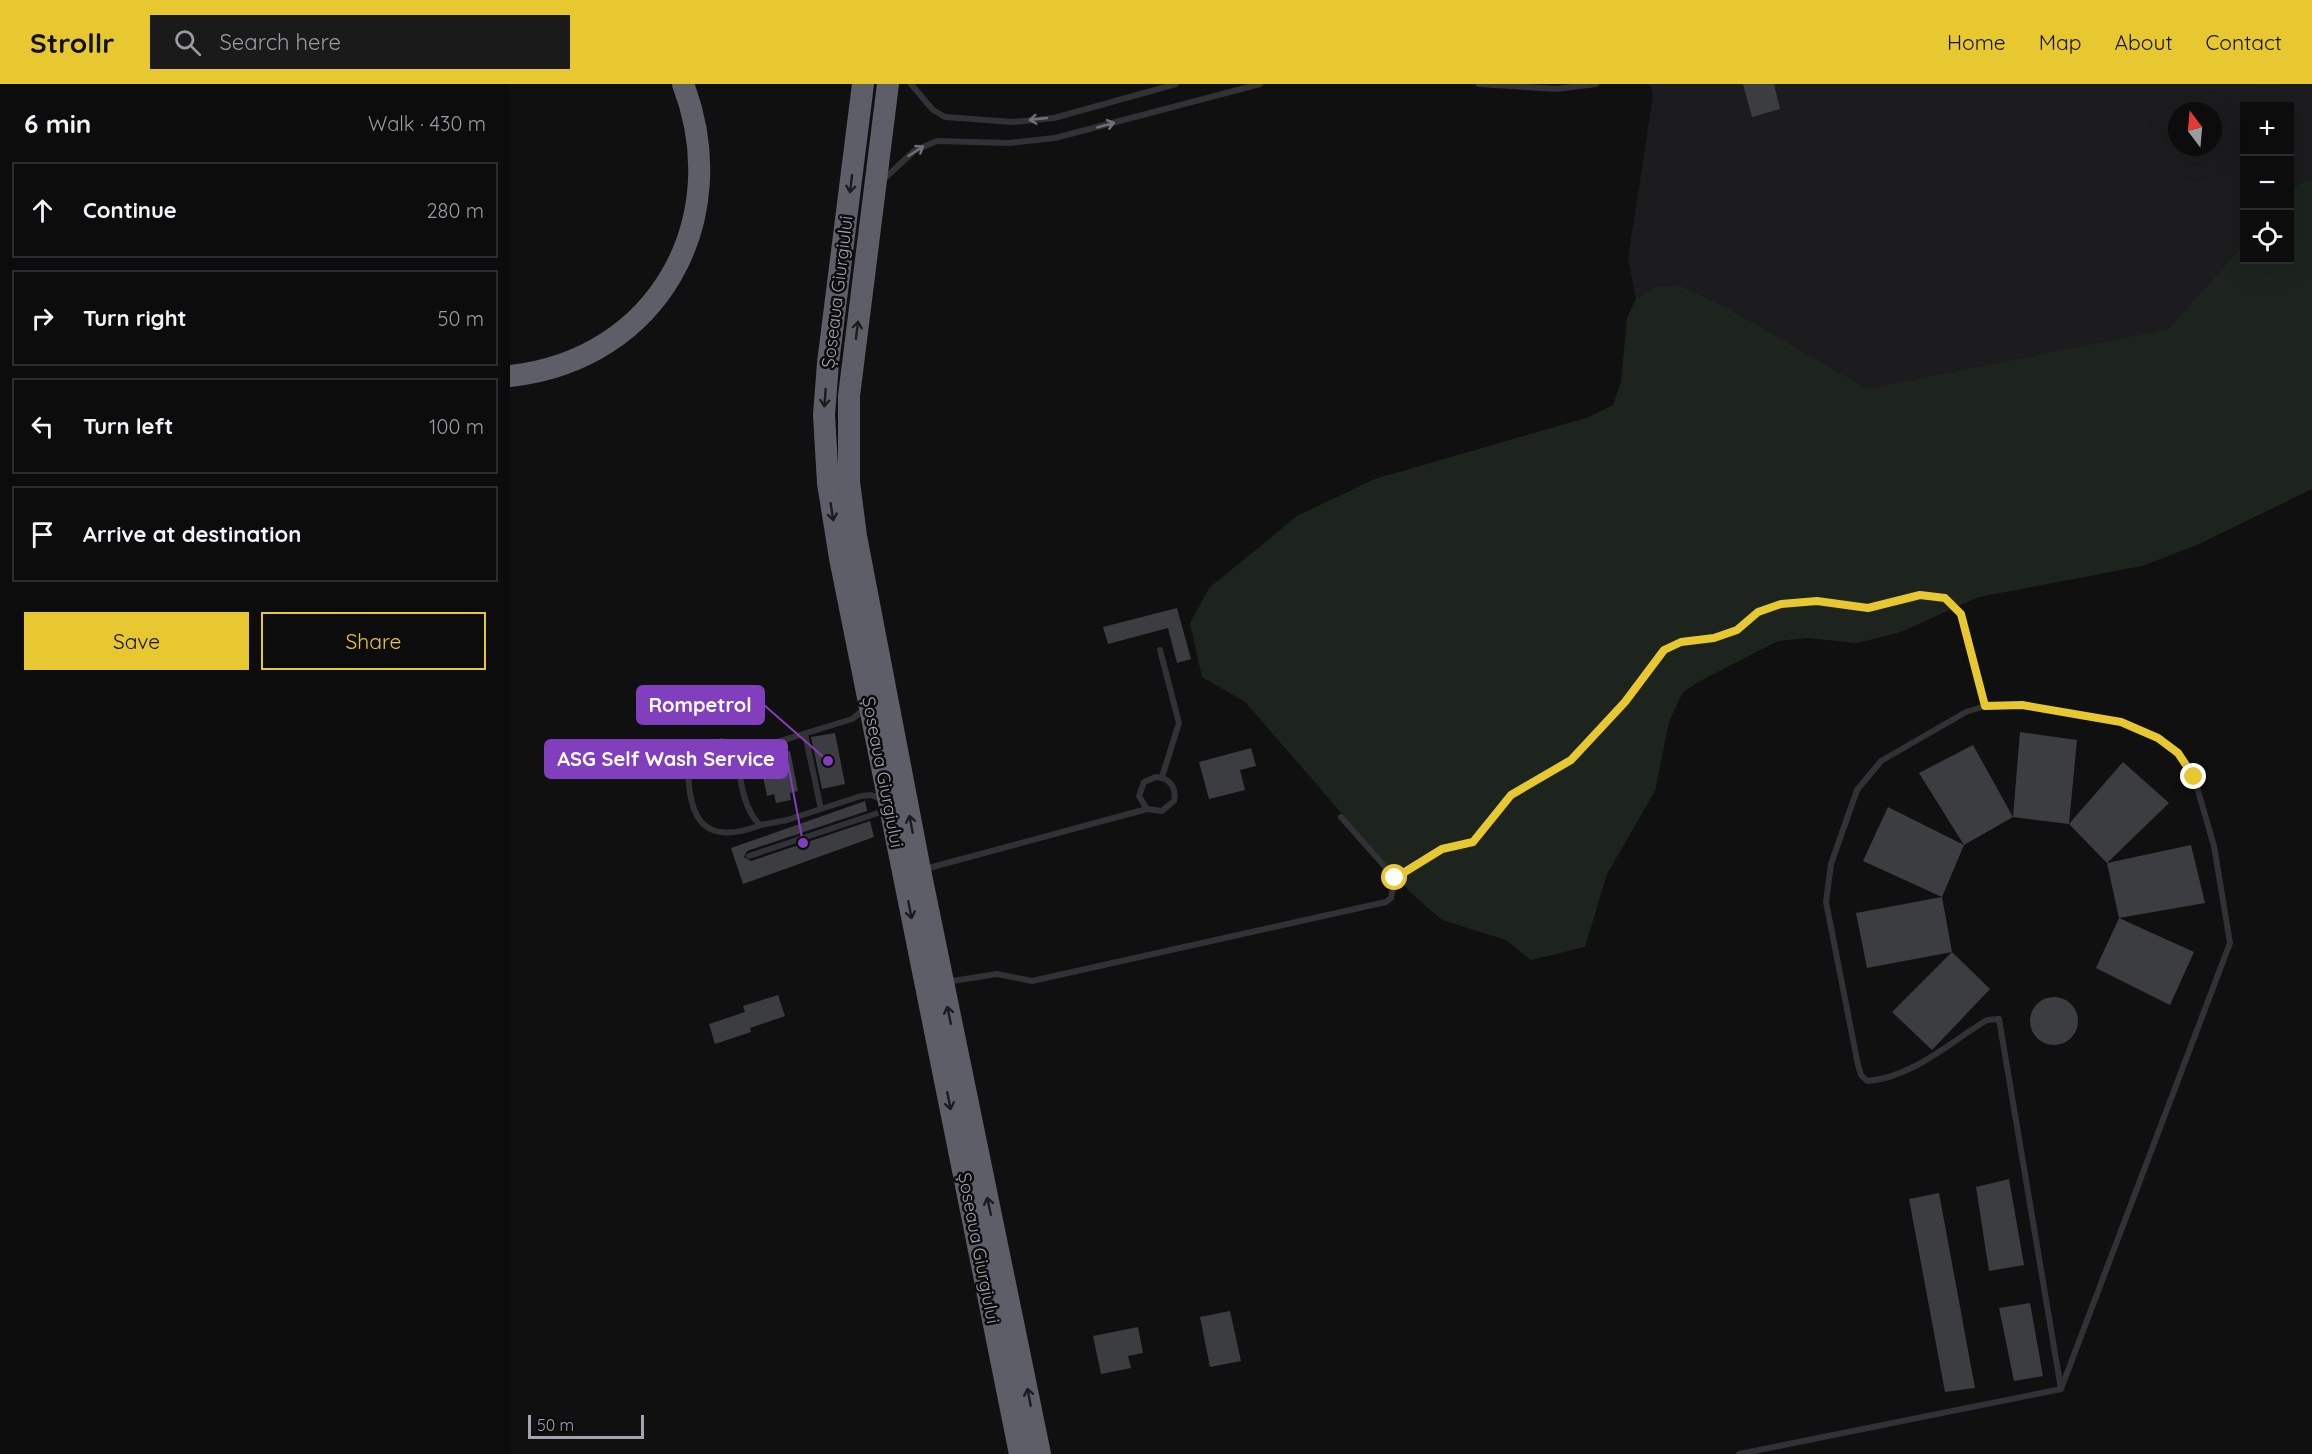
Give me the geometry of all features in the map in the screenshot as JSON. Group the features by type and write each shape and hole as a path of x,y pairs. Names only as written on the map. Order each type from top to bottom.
{"highway":[{"path":"510,376 555,367 598,349 647,310 673,274 683,255 696,216 701,172 698,134 683,84"},
{"name":"Șoseaua Giurgiului","path":"863,84 828,363 824,415 832,517 1020,1454"},
{"name":"Șoseaua Giurgiului","path":"888,84 849,396 849,482 856,536 942,982 1040,1454"}],"lane":[{"path":"911,84 933,110 945,117 1013,122 1054,117 1176,84"},
{"path":"873,191 914,151 938,141 1008,143 1055,138 1260,84"},
{"path":"1479,84 1556,89 1596,84"},
{"path":"942,982 997,974 1032,981 1362,908 1391,898 1395,878 1442,849 1473,842 1511,795 1571,760 1625,702 1664,650 1681,642 1714,638 1737,630 1758,612 1781,604 1817,601 1868,608 1920,595 1945,598 1961,614 1985,706"},
{"path":"1160,650 1179,723 1162,777"},
{"path":"761,825 748,811 739,761 745,752 852,719 869,705"},
{"path":"2022,705 2121,722 2158,738 2178,753 2194,777 2214,846 2230,943 2061,1389 1999,1019 1987,1020 1930,1058 1882,1080 1867,1081 1861,1076 1858,1065 1826,902 1831,864 1857,790 1881,761 1966,711 1985,706 2022,705"},
{"path":"805,734 821,809"},
{"path":"745,752 721,741 699,748 688,765 693,805 702,825 711,831 746,831 871,795 890,807"},
{"path":"920,870 1147,809 1162,812 1174,801 1174,789 1169,781 1162,777 1149,778 1140,790 1141,802 1147,809"},
{"path":"749,856 890,807"},
{"path":"1341,817 1395,878"},
{"path":"1739,1454 2061,1389"}],"shaded area":[{"path":"1650,84 2312,84 2312,179 2299,183 2294,189 2294,102 2240,102 2240,248 2168,329 1866,390 1724,306 1680,285 1656,286 1636,299 1628,259 1653,95"},
{"path":"2312,179 2312,489 2197,545 2142,566 1979,597 1898,633 1857,643 1807,638 1778,641 1698,682 1683,692 1669,722 1655,791 1607,874 1585,947 1531,960 1506,940 1442,920 1411,893 1245,702 1202,677 1190,623 1209,588 1297,516 1375,479 1589,417 1613,405 1621,382 1627,318 1636,299 1656,286 1680,285 1724,306 1867,389 2168,329 2240,248 2240,264 2294,264 2294,189 2299,183"}],"building":[{"path":"1743,84 1774,84 1780,109 1752,117"},
{"path":"1177,608 1191,659 1177,663 1168,628 1108,644 1103,627"},
{"path":"2020,732 2077,740 2069,824 2013,817"},
{"path":"835,733 845,784 822,789 811,737"},
{"path":"1973,745 2013,817 1964,845 1919,773"},
{"path":"1251,748 1256,766 1240,770 1245,790 1209,799 1199,762"},
{"path":"790,751 798,791 790,793 791,800 776,803 774,794 767,796 759,757"},
{"path":"2123,762 2169,803 2107,863 2069,824"},
{"path":"865,801 867,811 747,851 744,857 751,861 870,821 874,837 743,884 731,848"},
{"path":"1888,807 1964,845 1942,897 1863,861"},
{"path":"2191,845 2205,903 2119,918 2107,863"},
{"path":"1942,897 1952,952 1867,968 1856,913"},
{"path":"2119,918 2194,952 2170,1005 2096,968"},
{"path":"1952,952 1990,989 1932,1050 1892,1012"},
{"path":"778,995 785,1016 750,1028 751,1032 715,1044 709,1024 745,1012 743,1006"},
{"path":"2049,997 2059,997 2071,1004 2078,1016 2078,1026 2071,1038 2059,1045 2049,1045 2034,1034 2030,1026 2030,1016 2041,1001"},
{"path":"2009,1179 2024,1265 1989,1271 1976,1187"},
{"path":"1939,1193 1975,1388 1945,1392 1909,1199"},
{"path":"2030,1303 2043,1376 2014,1381 1999,1308"},
{"path":"1230,1311 1241,1361 1210,1367 1200,1317"},
{"path":"1138,1327 1143,1353 1128,1356 1131,1368 1101,1374 1093,1336"}],"place":[{"name":"Rompetrol","path":"828,761"},
{"name":"ASG Self Wash Service","path":"803,843"}],"route":[{"path":"1395,878 1442,849 1473,842 1511,795 1543,779 1571,760 1625,702 1664,650 1681,642 1714,638 1737,630 1758,612 1781,604 1817,601 1868,608 1920,595 1945,598 1961,614 1985,706 2022,705 2121,722 2158,738 2178,753 2194,777"}]}
